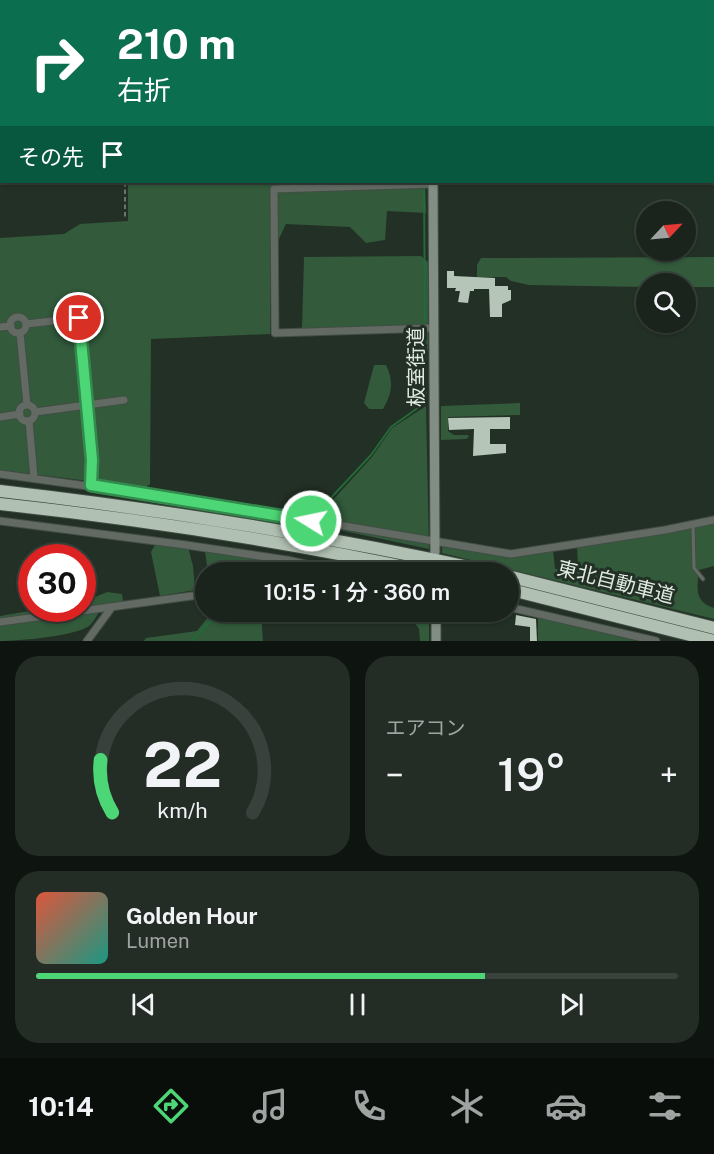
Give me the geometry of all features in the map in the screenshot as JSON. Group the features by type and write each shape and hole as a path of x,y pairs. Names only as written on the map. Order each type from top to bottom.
{"highway":[{"path":"0,491 185,515 355,544 443,562"},
{"path":"0,504 193,529 381,562"},
{"name":"東北自動車道","path":"519,579 714,628"},
{"name":"東北自動車道","path":"519,591 714,640"}],"main road":[{"name":"板室街道","path":"433,183 435,552"},
{"path":"436,622 436,641"}],"street":[{"path":"433,183 274,189 275,333 434,328"},
{"path":"11,326 13,320 19,317 23,319 26,324 25,330 20,333"},
{"path":"26,324 79,318 92,460 91,485"},
{"path":"0,327 11,326"},
{"path":"11,326 13,330 20,333"},
{"path":"20,333 27,405"},
{"path":"35,412 124,400"},
{"path":"27,405 35,412"},
{"path":"27,405 21,408 20,414 23,420 29,421"},
{"path":"29,421 35,412"},
{"path":"0,417 20,414"},
{"path":"29,421 34,478"},
{"path":"0,474 91,485 511,554 714,520"},
{"path":"0,521 186,545 295,562"},
{"path":"0,622 195,596"},
{"path":"87,641 112,607"},
{"path":"519,610 656,641"}],"lane":[{"path":"693,524 694,568 703,579"}],"path":[{"path":"125,183 125,218"}],"green space":[{"path":"128,183 425,183 426,213 387,211 385,240 366,243 350,227 286,224 270,258 270,334 151,339 150,484 145,488 0,470 0,238 64,234 80,224 128,221"},
{"path":"421,256 428,262 428,351 423,357 412,357 411,326 302,329 304,257"},
{"path":"636,257 636,261 696,261 696,257 714,257 714,287 696,287 696,273 636,273 636,287 529,285 511,281 506,277 477,277 477,265 481,258"},
{"path":"374,365 386,365 390,377 390,393 383,409 369,409 364,403"},
{"path":"520,403 520,415 448,417 448,431 454,435 468,435 469,437 441,440 441,406"},
{"path":"426,406 429,549 311,524 372,457 392,428"},
{"path":"714,522 714,566 699,570 698,594 703,602 714,608 714,619 519,572 519,562 479,562 442,553 442,547 445,545 502,555 553,549 555,569 578,568 577,546 666,534"},
{"path":"156,543 188,547 193,566 195,590 160,596 151,552"},
{"path":"207,548 281,562 206,562 205,551"},
{"path":"107,592 122,594 123,601 103,606 96,616 96,597"},
{"path":"18,613 18,622 92,622 82,630 72,633 0,641 0,616"},
{"path":"538,616 654,641 538,641"},
{"path":"204,622 262,622 263,641 144,641 146,638 197,631"},
{"path":"414,622 429,622 429,641 420,641 419,629"}],"building":[{"path":"447,271 454,271 454,276 495,278 495,286 508,286 508,290 511,290 511,300 502,304 502,317 490,317 489,289 474,289 470,291 468,303 458,302 460,291 455,291 456,288 447,288"},
{"path":"510,417 510,429 490,429 490,444 506,444 506,453 473,456 474,429 449,430 448,418"},
{"path":"519,616 536,619 537,641 530,641 530,627 515,625 515,622 519,622"}],"waterway":[{"path":"424,187 425,326"},
{"path":"314,516 371,455 391,427 426,402 425,331"},
{"path":"192,641 210,622"}],"route":[{"path":"79,318 92,460 91,485 311,521"}]}
